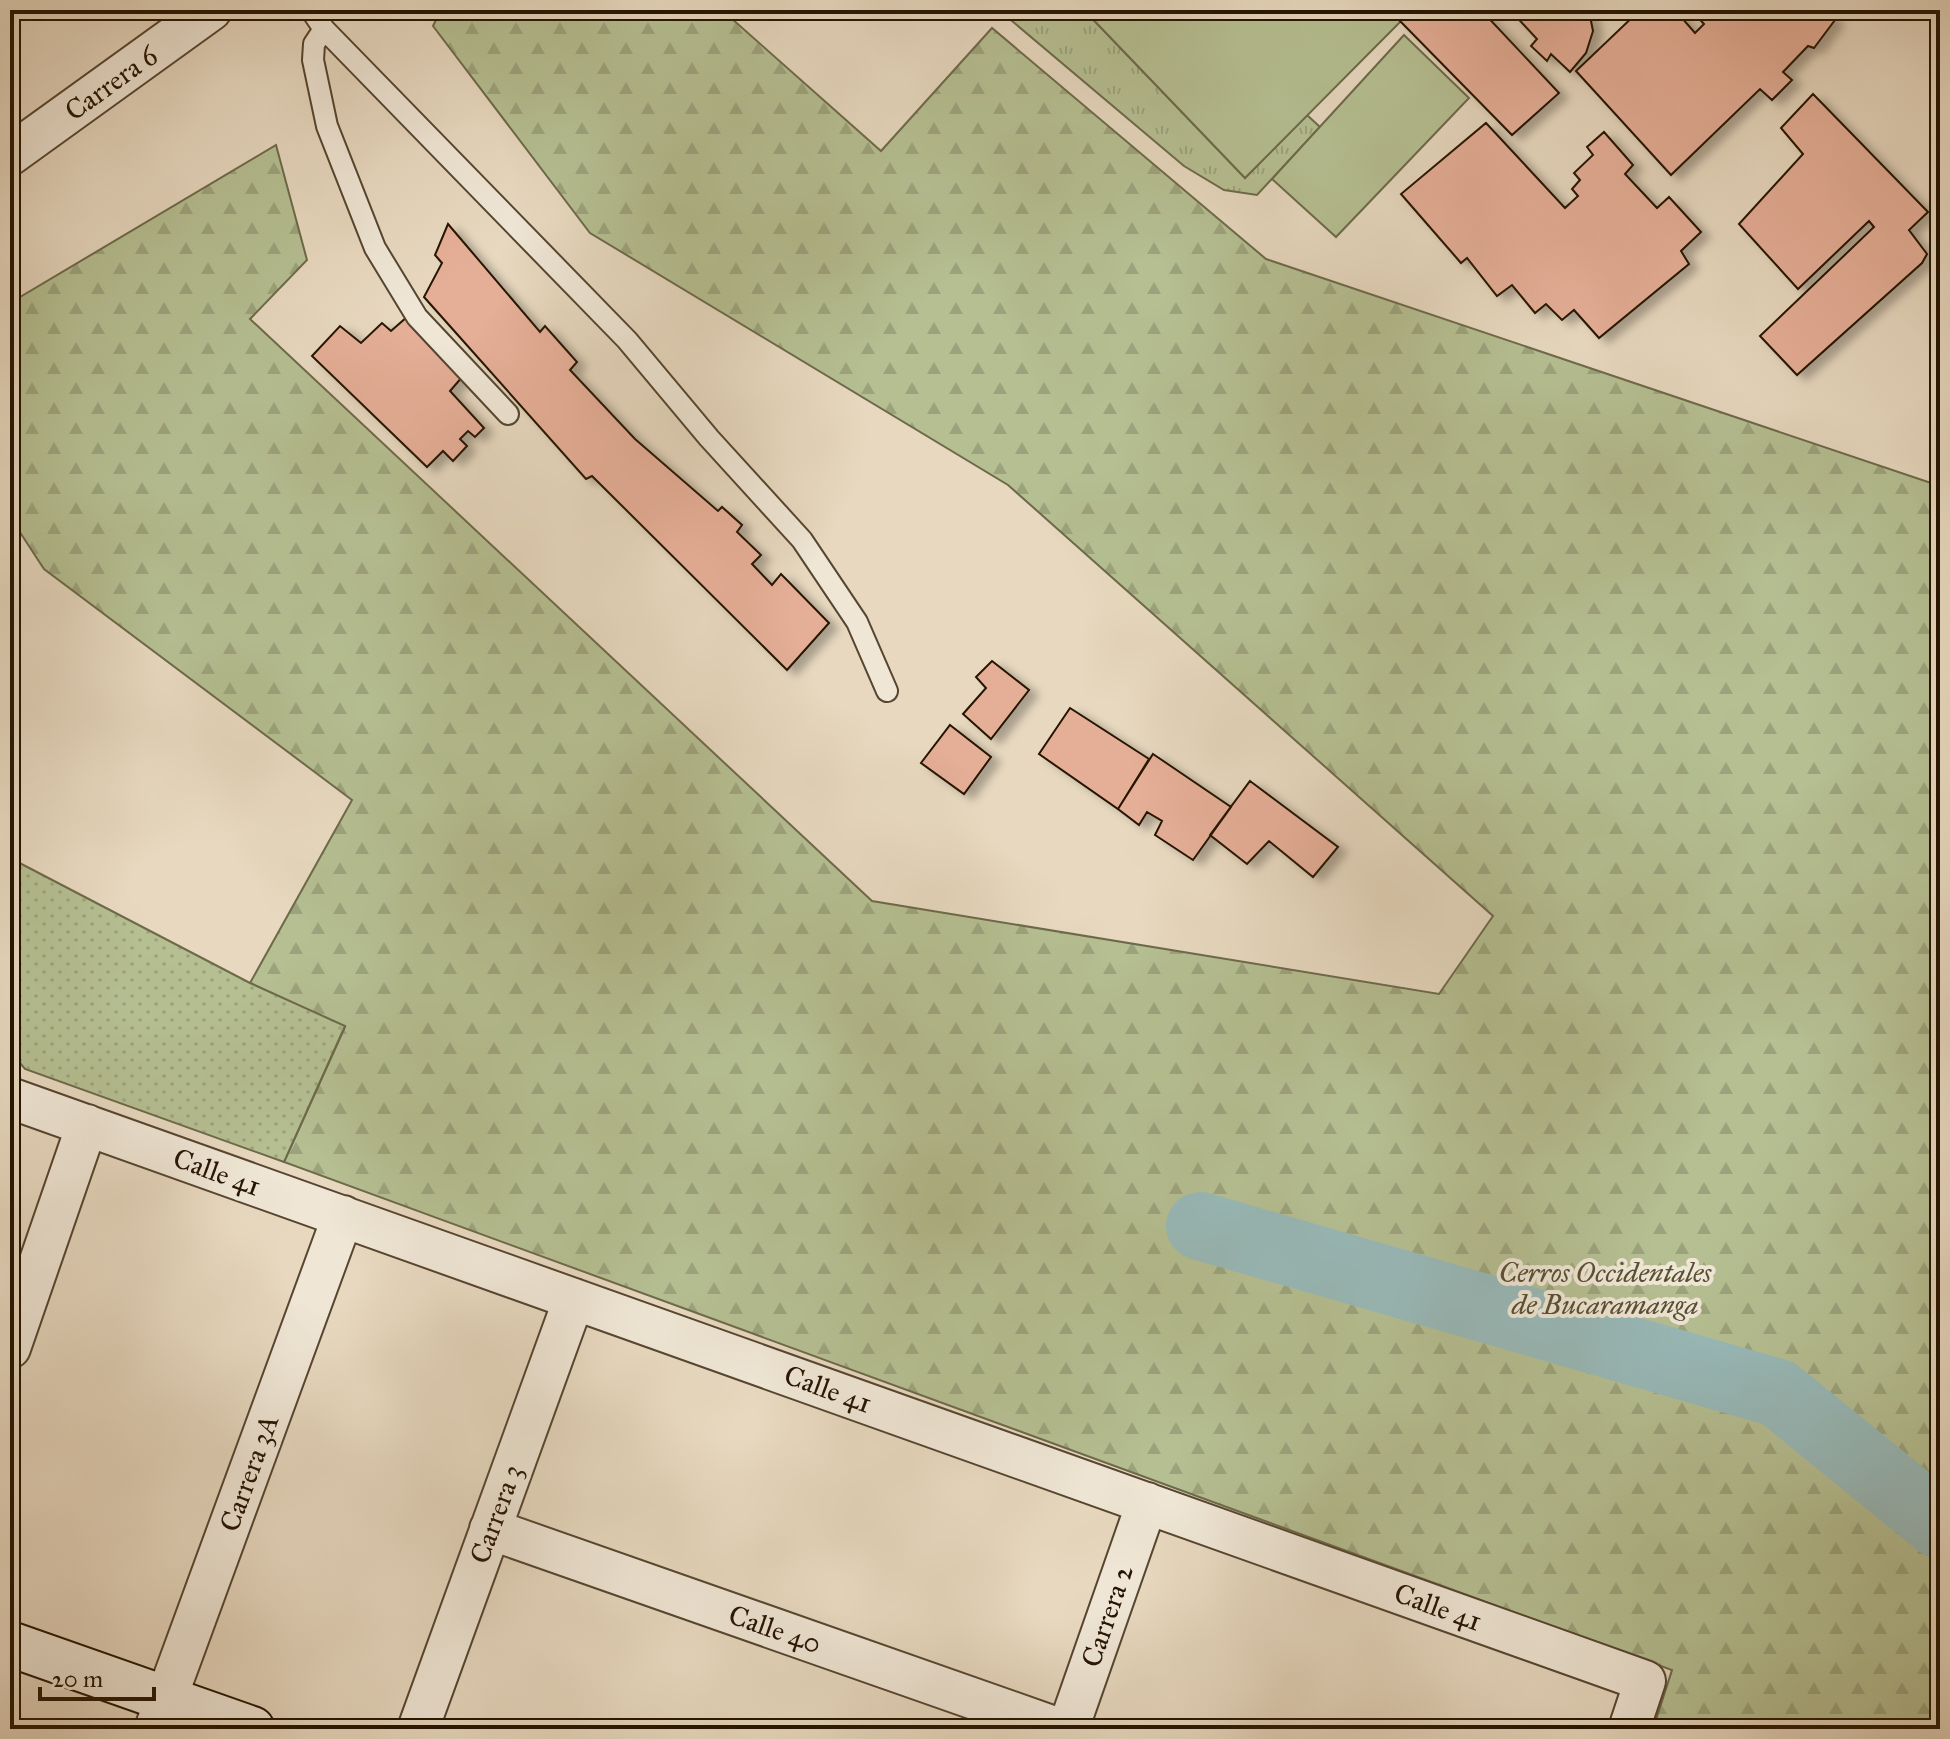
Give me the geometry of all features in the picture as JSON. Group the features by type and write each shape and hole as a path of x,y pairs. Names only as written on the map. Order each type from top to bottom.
{"street":[{"name":"Carrera 6","path":"10,155 211,10"},
{"name":"Calle 41","path":"10,1098 1645,1681 1629,1729"},
{"path":"10,1348 87,1125"},
{"name":"Carrera 3A","path":"161,1714 343,1216"},
{"name":"Carrera 3","path":"418,1729 574,1299"},
{"name":"Carrera 2","path":"1068,1729 1147,1503"},
{"name":"Calle 40","path":"490,1529 1060,1729"},
{"path":"10,1644 161,1714 252,1729"}],"lane":[{"path":"311,10 324,29 627,340 709,438 802,540 857,622 887,691"},
{"path":"324,29 314,44 313,60 327,126 375,248 417,317 508,414"}],"green space":[{"name":"Cerros Occidentales de Bucaramanga","path":"441,10 722,10 881,151 992,28 1266,259 1940,486 1940,1729 1653,1729 1672,1670 284,1162 345,1027 250,983 352,800 44,569 10,517 10,303 276,145 307,260 250,319 872,901 1439,994 1493,916 1008,485 590,233 433,26"},
{"path":"999,10 1084,10 1245,178 1307,115 1320,127 1257,195 1224,190 1184,166"},
{"path":"1084,10 1412,10 1245,178"},
{"path":"1404,35 1469,98 1336,237 1272,179"},
{"path":"10,858 250,983 345,1026 284,1162 25,1069 10,1051"}],"building":[{"path":"1412,10 1481,10 1559,93 1512,135 1400,21"},
{"path":"1510,10 1584,10 1590,16 1593,31 1586,53 1570,72 1551,54 1547,61 1531,46 1537,39"},
{"path":"1640,10 1675,10 1695,33 1704,24 1691,10 1824,10 1835,20 1814,48 1808,46 1783,72 1792,80 1772,100 1760,89 1671,175 1576,71"},
{"path":"1813,94 1928,212 1909,230 1927,254 1922,263 1797,375 1760,336 1874,227 1869,221 1798,289 1739,224 1803,154 1781,128"},
{"path":"1486,123 1565,208 1578,196 1572,189 1580,180 1574,173 1593,155 1587,147 1604,132 1633,165 1625,174 1657,208 1669,197 1701,232 1681,251 1689,264 1599,338 1574,310 1562,320 1546,304 1535,313 1512,285 1497,296 1467,258 1461,263 1401,194"},
{"path":"448,224 540,332 545,326 577,362 570,370 635,439 718,511 722,507 742,525 737,532 761,555 752,564 772,585 781,574 829,623 787,670 592,476 586,479 424,297 442,263 435,255"},
{"path":"407,317 463,376 450,391 484,428 475,437 468,431 460,439 467,446 453,461 443,451 427,467 312,356 340,326 361,343 382,323 391,331"},
{"path":"992,661 1029,690 991,739 963,714 986,688 976,677"},
{"path":"1070,708 1149,759 1118,809 1039,754"},
{"path":"950,725 991,757 964,794 921,763"},
{"path":"1153,754 1231,807 1193,860 1155,835 1162,821 1147,812 1139,825 1118,809"},
{"path":"1250,781 1338,847 1313,877 1269,841 1247,864 1210,835"}],"waterway":[{"path":"1200,1226 1778,1393 1940,1525"}]}
